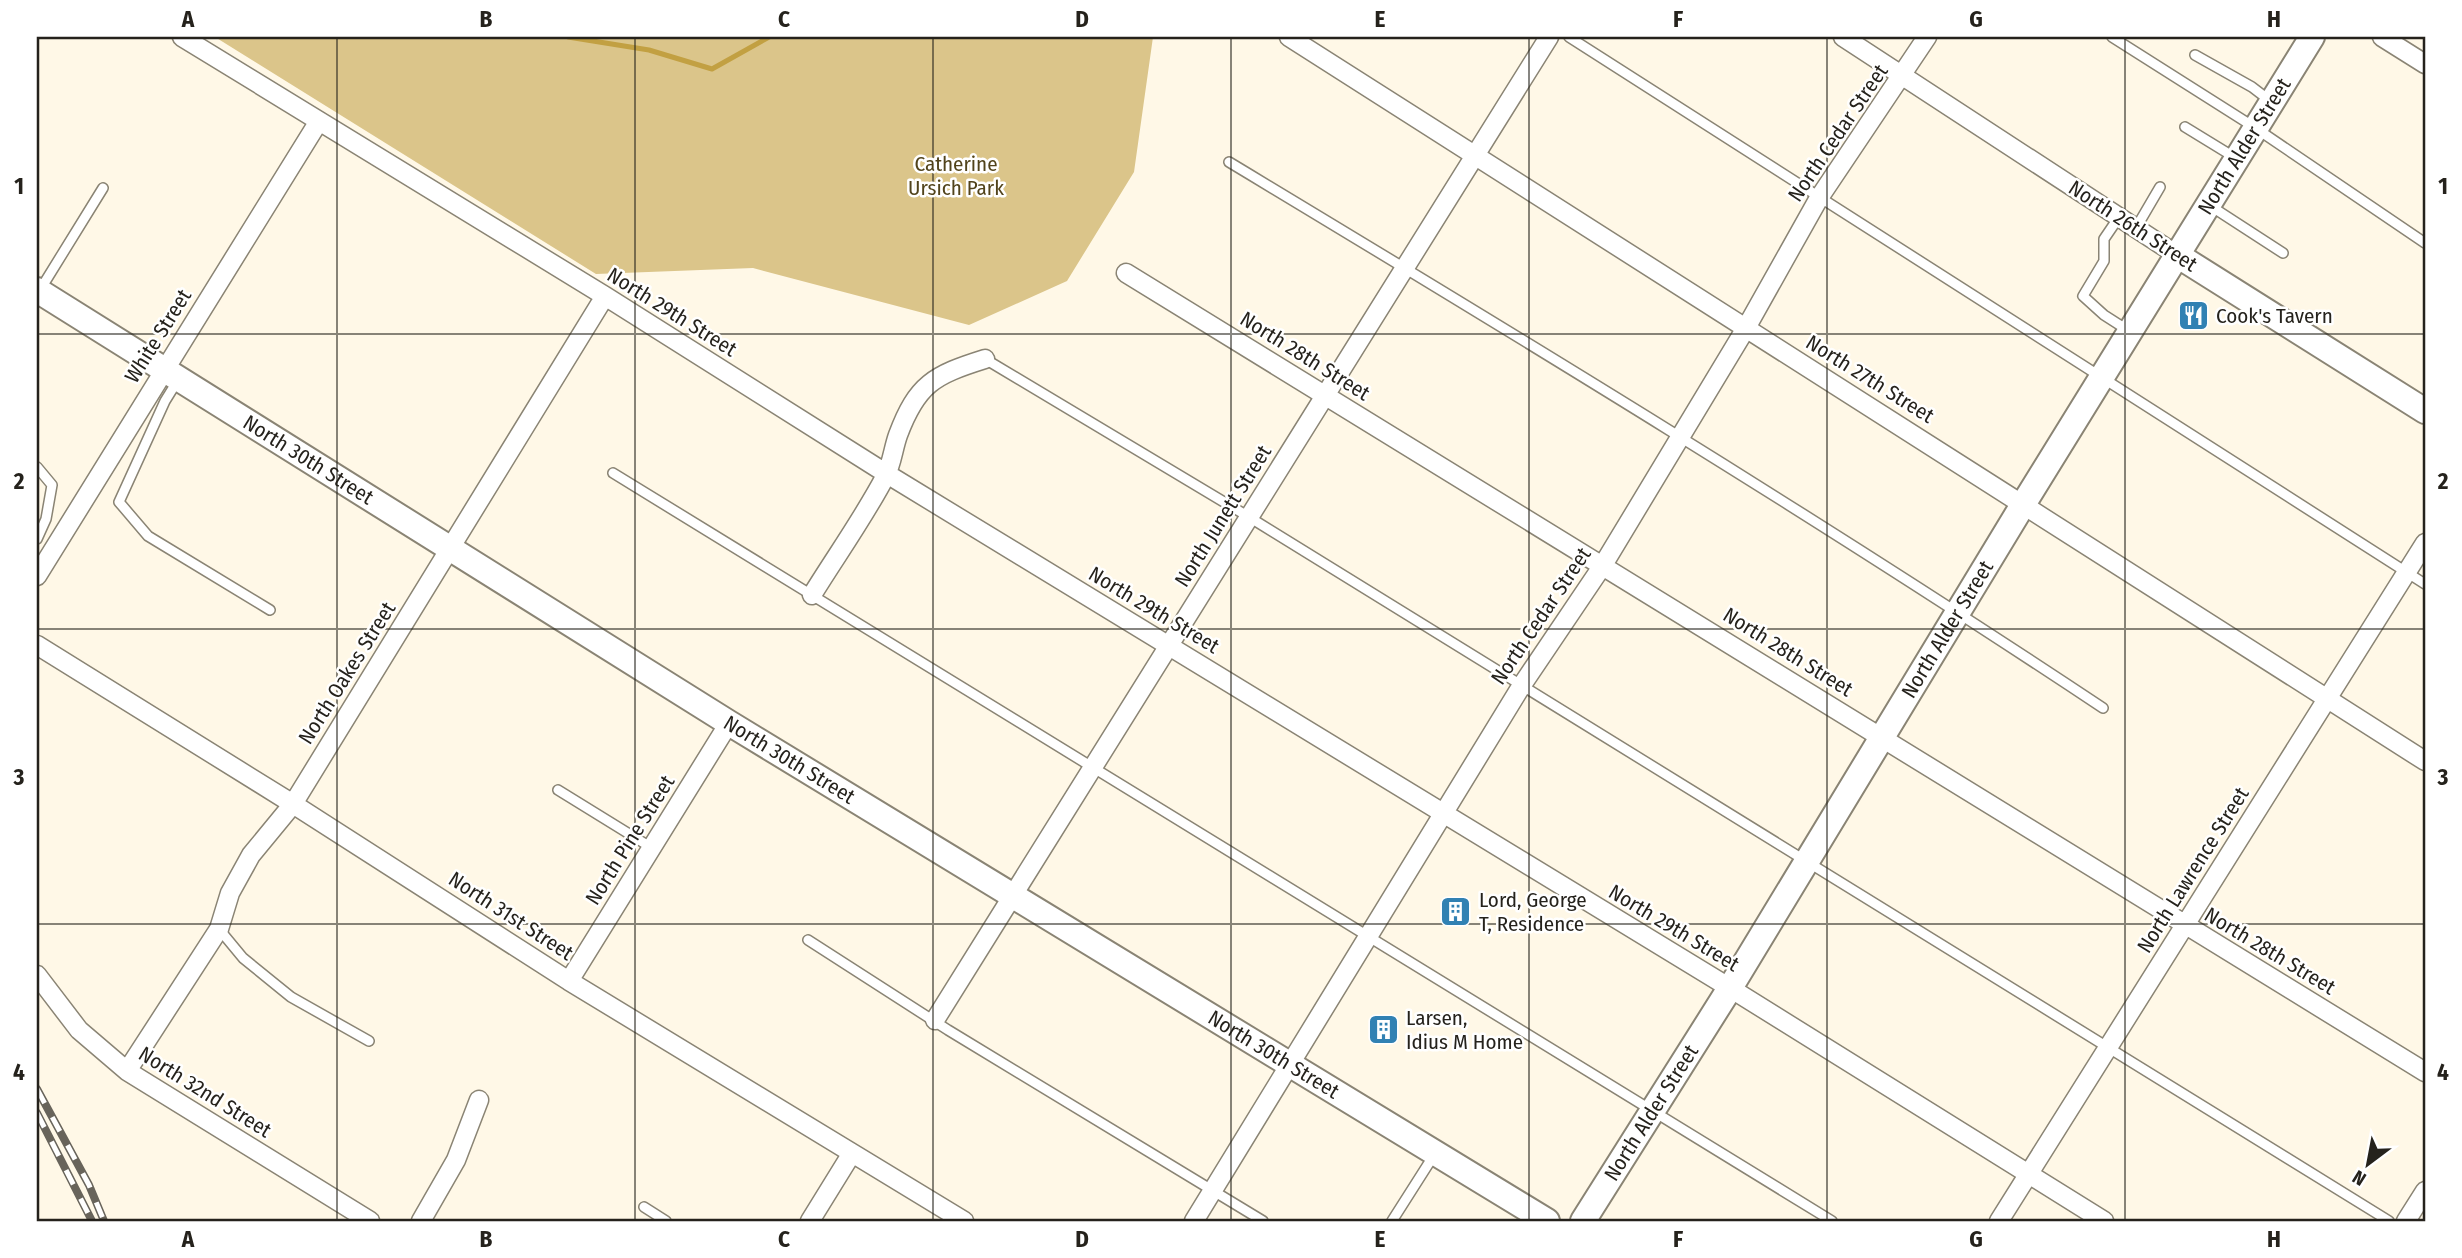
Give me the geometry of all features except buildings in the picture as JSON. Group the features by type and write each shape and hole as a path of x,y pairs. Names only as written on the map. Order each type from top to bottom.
{"main road":[{"name":"North Alder Street","path":"1583,1221 1654,1112 2129,331 2312,37"},
{"name":"North 26th Street","path":"2177,255 2425,411"},
{"name":"North 30th Street","path":"38,291 729,723 1547,1221"}],"street":[{"name":"North 29th Street","path":"182,37 605,296 887,474 1730,988 2104,1221"},
{"name":"North 27th Street","path":"1289,37 2425,761"},
{"name":"North Junett Street","path":"935,1020 1549,37"},
{"name":"North 26th Street","path":"1843,37 2177,255"},
{"name":"North Cedar Street","path":"1194,1221 1522,685 1603,565 1746,328 1819,198 1927,37"},
{"path":"2382,37 2425,64"},
{"name":"White Street","path":"37,576 172,373 319,121"},
{"name":"North 28th Street","path":"1126,272 2425,1072"},
{"name":"North Oakes Street","path":"127,1071 219,929 230,893 251,855 293,804 605,296"},
{"path":"812,595 887,474 901,427 924,386 950,370 985,359"},
{"name":"North Lawrence Street","path":"1999,1221 2425,542"},
{"name":"North 31st Street","path":"37,645 293,804 569,981 964,1221"},
{"name":"North Pine Street","path":"569,981 729,723"},
{"name":"North 32nd Street","path":"37,975 79,1030 127,1071 370,1221"},
{"path":"421,1221 456,1160 479,1100"},
{"path":"810,1221 852,1153"},
{"path":"2406,1221 2425,1191"}],"lane":[{"path":"1569,37 2425,584"},
{"path":"2112,37 2254,127 2425,243"},
{"path":"2195,55 2252,87 2271,101"},
{"path":"2185,127 2235,158"},
{"path":"1229,162 1958,611 2103,708"},
{"path":"2136,228 2160,187"},
{"path":"38,291 103,188"},
{"path":"2207,204 2283,253"},
{"path":"2119,217 2104,239 2104,261 2082,296 2129,331"},
{"path":"985,359 1249,517 2389,1221"},
{"path":"172,373 165,401 119,502 148,536 270,610"},
{"path":"37,467 52,485 47,519 37,539"},
{"path":"613,473 1832,1221"},
{"path":"558,790 652,848"},
{"path":"219,929 243,958 291,998 369,1041"},
{"path":"808,940 948,1030 1264,1221"},
{"path":"1392,1221 1435,1153"},
{"path":"644,1207 666,1221"}],"green space":[{"name":"Catherine Ursich Park","path":"215,37 1153,37 1134,172 1067,281 969,325 753,268 596,274"}],"waterway":[{"path":"568,37 649,50 712,69 769,37"}],"railway":[{"path":"37,1089 89,1185 104,1221"},
{"path":"37,1113 92,1221"}],"place":[{"name":"Cook's Tavern","path":"2193,316"},
{"name":"Lord, George T, Residence","path":"1456,912"},
{"name":"Larsen, Idius M Home","path":"1383,1030"}]}
